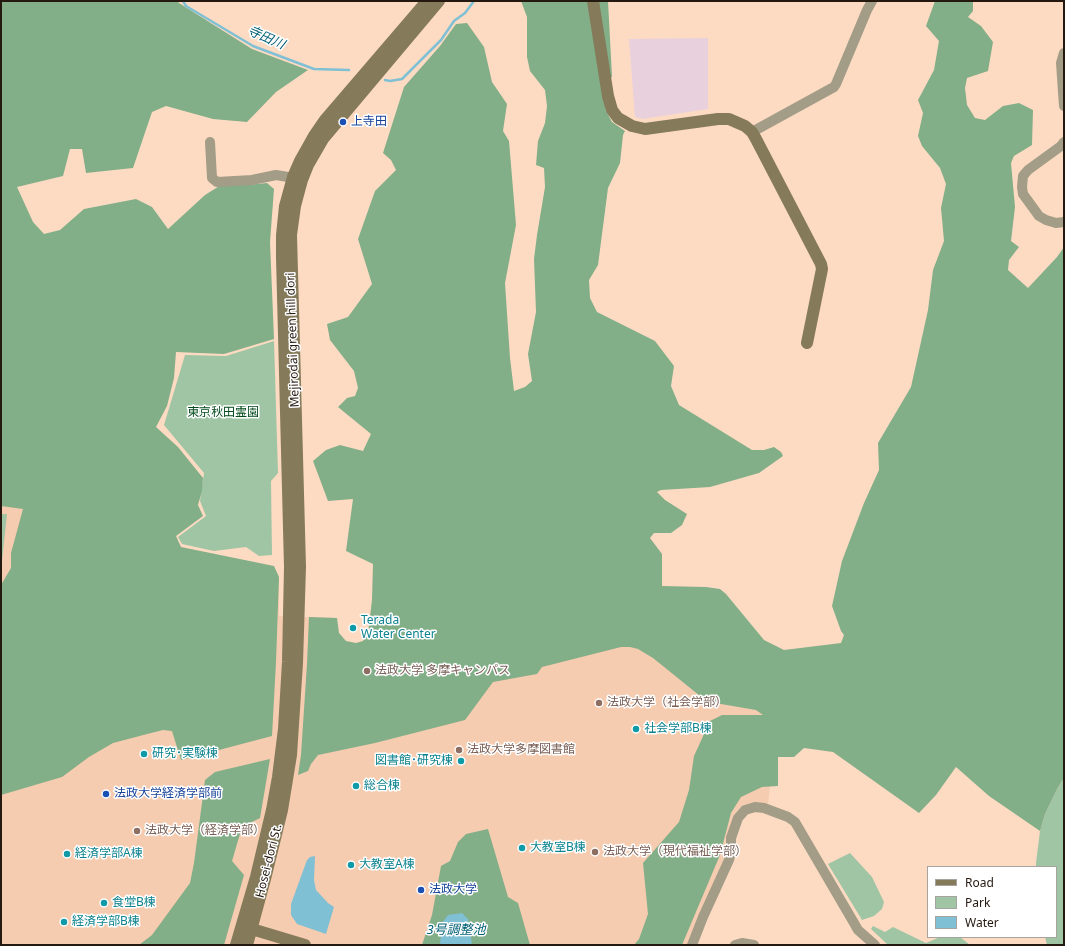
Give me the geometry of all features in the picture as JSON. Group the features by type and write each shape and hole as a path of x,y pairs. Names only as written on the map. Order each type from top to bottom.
{"street":[{"name":"Mejirodai green hill dori","path":"298,179 308,144 325,120 427,1"},
{"name":"Mejirodai green hill dori","path":"288,729 290,567 282,235 285,206 298,179 331,128 439,1"},
{"path":"593,1 608,96 612,110 618,118 632,126 645,129 718,119 729,119 745,126 752,132 821,264 822,269 807,343"},
{"path":"752,132 834,87 872,1"},
{"path":"1064,53 1061,63 1061,70 1064,106"},
{"path":"210,142 212,178 217,182 252,180 276,175 298,179"},
{"path":"1064,142 1061,146 1028,170 1023,176 1022,187 1024,194 1039,216 1056,223 1064,222"},
{"name":"Hosei-dori St.","path":"246,945 246,927 288,729"},
{"path":"692,945 729,860 732,838 738,818 745,810 755,807 764,808 788,817 795,822 858,930 875,945"},
{"path":"246,927 304,945"},
{"name":"Hosei-dori St.","path":"236,945 246,927"},
{"path":"735,945 742,943 754,945"}],"shaded area":[{"path":"708,38 708,109 643,119 635,117 629,39"},
{"name":"法政大学 多摩キャンパス","path":"1,383 168,569 279,577 279,616 337,618 337,635 346,647 641,621 779,695 768,805 750,803 743,805 735,813 727,838 727,850 724,862 689,945 1,945"}],"green space":[{"path":"1,1 177,1 252,49 308,70 276,92 247,122 213,119 166,106 152,112 133,168 86,173 82,149 70,149 63,176 17,187 33,222 44,234 60,230 84,209 136,199 152,207 168,229 205,195 221,185 267,183 274,189 270,242 274,339 224,354 176,352 174,378 167,406 156,427 178,447 203,478 202,491 198,505 203,516 176,536 181,547 274,566 279,577 272,736 181,760 172,731 163,730 113,743 89,757 62,777 1,795 1,585 11,568 11,553 23,509 1,506"},
{"path":"521,1 608,1 612,77 601,79 606,111 612,122 625,131 623,135 620,163 608,188 598,265 589,280 590,298 597,312 655,341 674,366 671,386 679,405 752,450 764,450 774,447 781,452 783,456 759,473 710,487 661,490 657,492 665,500 687,514 682,525 671,533 654,533 650,538 662,554 662,586 706,587 720,589 726,594 764,640 784,650 841,643 844,635 841,631 832,606 842,561 864,503 879,470 878,443 911,387 928,310 933,270 944,241 941,208 946,184 940,168 922,146 918,136 923,113 918,100 934,70 939,41 926,26 935,1 973,1 973,11 968,17 981,26 993,42 988,71 967,78 965,88 967,105 975,118 985,120 1003,106 1019,103 1033,110 1032,145 1014,156 1011,163 1015,207 1011,241 1019,247 1009,260 1008,270 1028,288 1057,257 1064,247 1064,778 1045,814 1040,831 989,796 956,767 936,795 919,813 833,752 804,748 794,757 778,757 778,786 762,787 741,797 731,813 720,855 682,945 634,945 639,939 648,914 643,863 679,822 689,790 694,756 710,721 722,715 763,715 756,710 721,704 710,704 653,658 638,649 630,647 621,647 542,667 537,674 493,682 465,720 375,743 318,755 308,771 298,775 301,755 309,617 337,618 339,633 346,641 356,643 363,641 368,633 372,600 373,564 346,551 353,499 328,501 313,461 326,450 340,445 363,451 371,434 338,407 347,398 355,396 358,388 354,371 330,340 327,324 348,317 372,284 358,239 375,191 396,170 391,160 383,153 404,87 440,46 456,24 467,23 484,47 492,82 507,104 503,131 509,141 516,225 505,283 510,358 514,391 525,387 532,381 528,354 536,312 534,259 545,187 544,168 536,165 538,141 545,123 547,106 545,90 530,71 527,57 527,17"},
{"name":"東京秋田霊園","path":"274,341 278,473 271,481 272,555 259,556 246,547 214,551 182,544 178,537 206,516 200,501 204,473 164,425 185,355 226,356"},
{"path":"1,514 7,514 2,561 1,561"},
{"path":"270,759 260,818 242,827 232,861 244,875 224,945 139,945 152,935 190,883 205,780 215,772"},
{"path":"1064,778 1064,945 1047,945 1045,938 1057,938 1057,866 1036,866 1036,863 1040,831 1045,814"},
{"path":"488,829 508,897 518,903 530,945 422,945 432,915 441,866 450,861 458,842 466,834"},
{"path":"850,853 872,877 884,902 882,909 874,916 862,920 828,864"},
{"path":"873,926 885,932 893,927 926,943 938,938 961,938 970,945 888,945 871,929"}],"water":[{"path":"315,856 314,880 316,890 328,903 334,907 326,934 297,924 291,915 291,904 307,860 310,857"},
{"name":"3号調整池","path":"462,913 468,919 472,945 440,945 442,923 448,915"}],"waterway":[{"name":"寺田川","path":"183,1 186,6 253,46 314,69 349,70"},
{"name":"寺田川","path":"385,80 390,81 402,79 441,40 454,21 465,13 474,1"}],"place":[{"name":"上寺田","path":"343,122"},
{"name":"Terada Water Center","path":"353,628"},
{"name":"法政大学 多摩キャンパス","path":"367,671"},
{"name":"法政大学（社会学部）","path":"599,703"},
{"name":"社会学部B棟","path":"636,729"},
{"name":"法政大学多摩図書館","path":"459,750"},
{"name":"研究･実験棟","path":"144,754"},
{"name":"図書館･研究棟","path":"461,761"},
{"name":"総合棟","path":"356,786"},
{"name":"法政大学経済学部前","path":"106,794"},
{"name":"法政大学（経済学部）","path":"137,831"},
{"name":"大教室B棟","path":"522,848"},
{"name":"法政大学（現代福祉学部）","path":"595,852"},
{"name":"経済学部A棟","path":"67,854"},
{"name":"大教室A棟","path":"351,865"},
{"name":"法政大学","path":"421,890"},
{"name":"食堂B棟","path":"104,903"},
{"name":"経済学部B棟","path":"64,922"}]}
